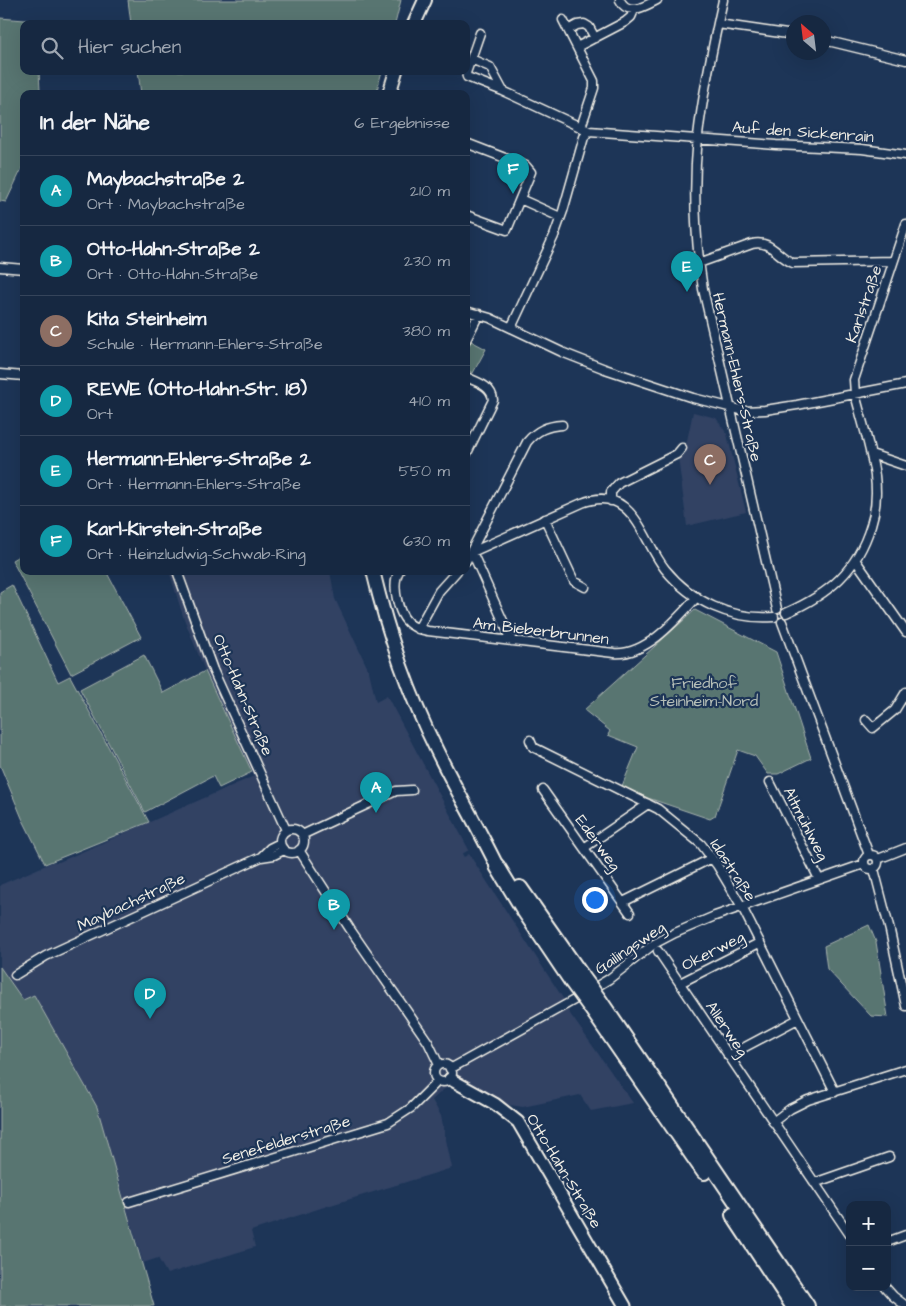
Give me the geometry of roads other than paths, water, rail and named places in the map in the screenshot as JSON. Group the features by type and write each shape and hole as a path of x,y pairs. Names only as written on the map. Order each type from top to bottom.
{"highway":[{"path":"500,864 525,912 577,978 793,1306"},
{"path":"595,1005 807,1306"}],"main road":[{"path":"416,20 424,0"},
{"path":"390,90 395,75"},
{"path":"373,575 386,624 402,671 436,749 500,864"}],"street":[{"path":"620,0 624,7 634,10 643,8 658,0"},
{"name":"Hermann-Ehlers-Straße","path":"723,0 700,117 698,138 695,195 698,263 736,437 777,609"},
{"path":"577,47 625,22 633,14 634,10"},
{"path":"563,20 592,76 594,84 581,128"},
{"path":"568,30 577,25 584,24 595,38"},
{"path":"718,24 786,34"},
{"path":"480,34 471,59 490,68 503,91"},
{"path":"831,42 906,60"},
{"name":"Auf den Sickenrain","path":"466,75 467,77 503,91 589,131 776,145 862,149 906,155"},
{"path":"511,328 554,236 584,137 589,131"},
{"path":"470,145 529,168 530,172 507,230 470,216"},
{"path":"520,199 560,217"},
{"name":"Karlstraße","path":"855,394 856,374 906,224"},
{"path":"698,263 760,242 770,246 793,263 894,261"},
{"path":"0,267 20,269"},
{"path":"470,312 511,328 590,364 693,398 745,411 765,410 906,384"},
{"path":"470,331 478,314"},
{"path":"0,374 20,376"},
{"path":"470,379 487,388 492,393 493,400 470,447"},
{"path":"786,613 828,590 856,561 866,540 875,509 876,478 855,394"},
{"path":"470,555 527,442 543,428 551,425 562,425"},
{"path":"611,501 611,492 616,486 677,454 682,448"},
{"path":"871,454 906,466"},
{"path":"472,552 589,500 611,501 630,512 638,522 661,563 678,583 697,597 731,614 774,617"},
{"path":"545,519 574,581 585,587"},
{"path":"472,552 512,641"},
{"path":"856,561 906,632"},
{"name":"Otto-Hahn-Straße","path":"178,575 222,692 286,830"},
{"path":"398,575 395,581 395,588 403,616 412,626 418,628 440,591 454,575"},
{"name":"Am Bieberbrunnen","path":"418,628 512,641 626,653 641,647 660,634 697,597"},
{"path":"782,622 778,622 774,617 775,611 783,609 786,613"},
{"path":"782,622 786,618 786,613"},
{"path":"782,622 869,855"},
{"path":"866,720 873,728 895,710 906,692"},
{"name":"Idastraße","path":"530,740 533,747 668,815 701,844 712,858 742,907 835,1092"},
{"name":"Altmühlweg","path":"770,782 819,879"},
{"path":"302,835 396,791 412,790"},
{"name":"Ederweg","path":"543,790 630,913"},
{"path":"584,848 648,804"},
{"path":"286,830 297,830 302,835 304,841 299,850 291,852 282,846 281,836 286,830"},
{"name":"Maybachstraße","path":"15,975 46,956 261,857 274,855 282,846"},
{"path":"878,859 906,848"},
{"path":"299,850 381,976 428,1042 439,1065 434,1071 434,1077 438,1081 446,1082 450,1074"},
{"path":"869,855 875,856 878,859"},
{"path":"869,855 865,858 864,864 867,868 874,869"},
{"path":"623,902 712,858"},
{"path":"878,859 877,866 874,869 906,1006"},
{"name":"Gailingsweg","path":"450,1074 600,985 654,944 698,923 864,864"},
{"name":"Okerweg","path":"680,983 759,943"},
{"name":"Allerweg","path":"658,951 846,1229"},
{"path":"728,1056 798,1019"},
{"name":"Otto-Hahn-Straße","path":"439,1065 444,1064 450,1074 518,1122 625,1306"},
{"path":"773,1122 798,1104 906,1069"},
{"name":"Senefelderstraße","path":"129,1202 388,1123 411,1108 438,1081"},
{"path":"814,1183 889,1157"},
{"path":"891,1241 906,1235"},
{"path":"889,1291 906,1306"}],"place":[{"name":"Karl-Kirstein-Straße","path":"513,194"},
{"name":"Hermann-Ehlers-Straße 2","path":"687,292"},
{"name":"Kita Steinheim","path":"710,485"},
{"name":"Maybachstraße 2","path":"376,813"},
{"name":"Otto-Hahn-Straße 2","path":"334,930"},
{"name":"REWE (Otto-Hahn-Str. 18)","path":"150,1019"}],"park label":[{"name":"Friedhof Steinheim-Nord","path":"704,692"}]}
